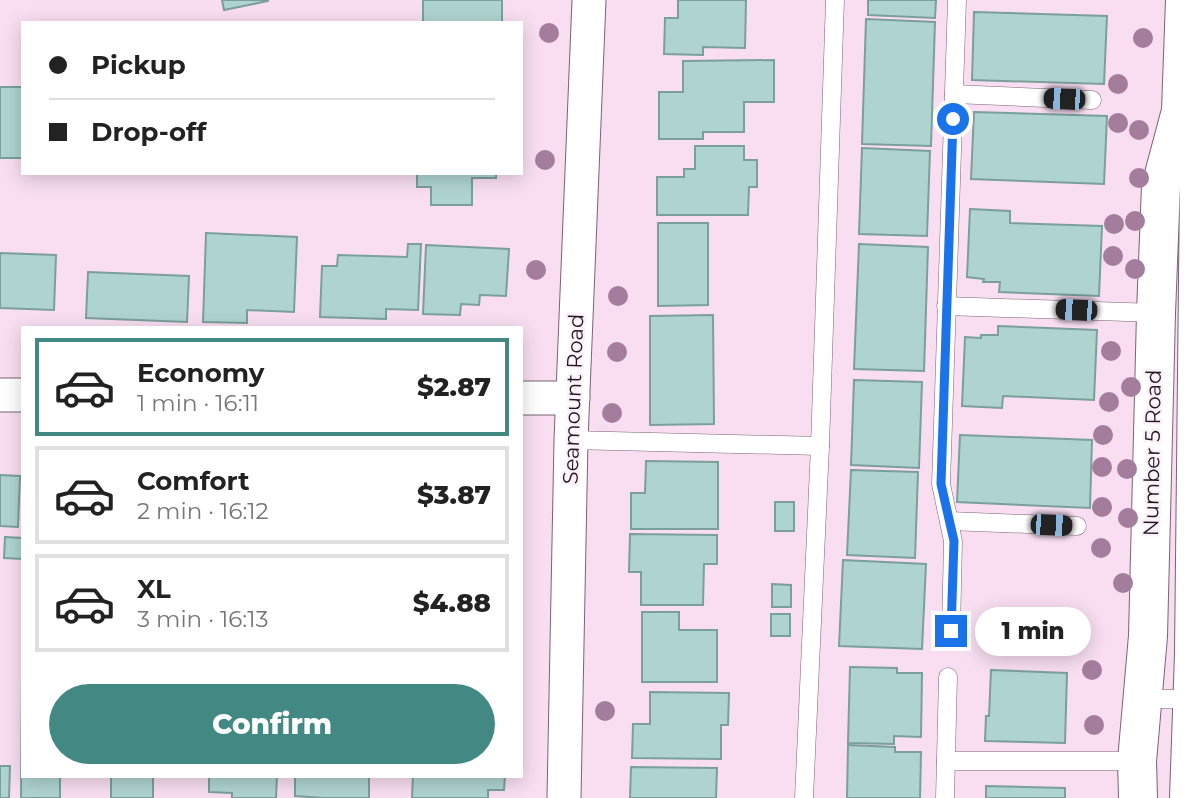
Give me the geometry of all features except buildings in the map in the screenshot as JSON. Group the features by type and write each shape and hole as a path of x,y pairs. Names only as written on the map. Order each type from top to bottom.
{"main road":[{"name":"Number 5 Road","path":"1138,798 1137,761 1148,636 1161,186 1181,111 1185,0"},
{"name":"Number 5 Road","path":"1181,111 1199,189 1197,699 1189,798"}],"street":[{"name":"Seamount Road","path":"564,798 572,398 589,0"},
{"path":"0,395 21,395"},
{"path":"523,398 572,398"}],"lane":[{"path":"804,798 821,446 835,0"},
{"path":"951,631 954,541 941,484 957,0"},
{"path":"954,94 1092,100"},
{"path":"946,306 1156,313"},
{"path":"571,440 821,446"},
{"path":"949,521 1077,526"},
{"path":"945,798 948,677"},
{"path":"1143,699 1197,699"},
{"path":"946,761 1137,761"}],"route":[{"path":"951,631 954,541 941,484 953,119"}]}
